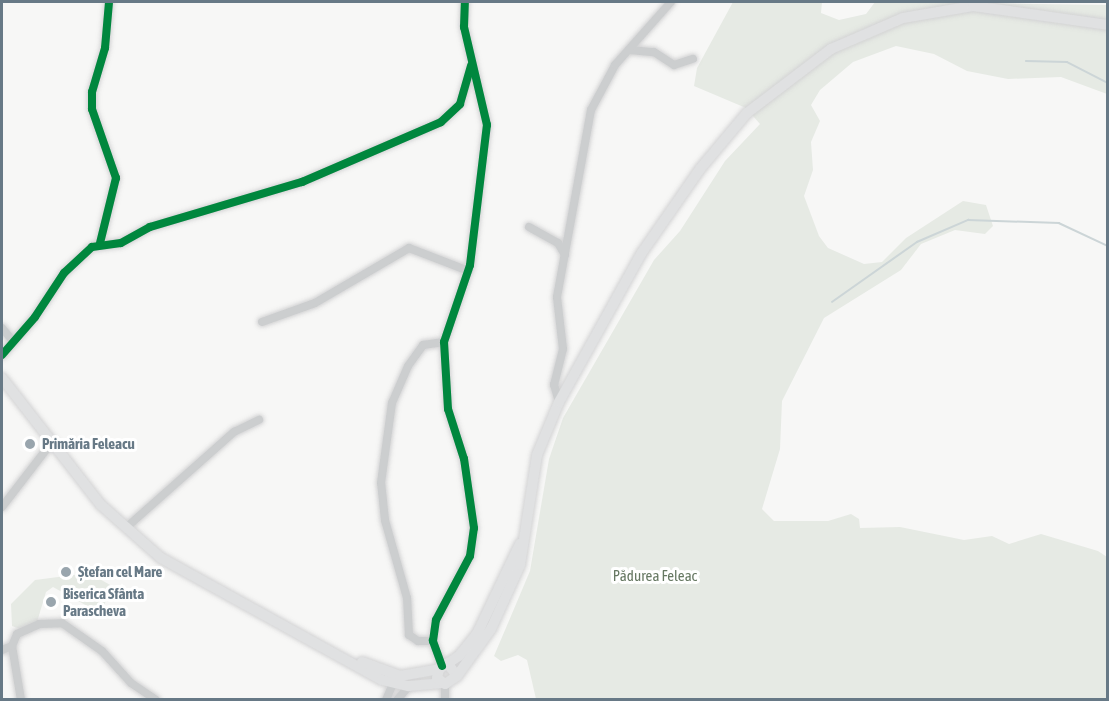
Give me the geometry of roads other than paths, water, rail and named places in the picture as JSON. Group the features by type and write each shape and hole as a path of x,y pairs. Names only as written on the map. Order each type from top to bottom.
{"main road":[{"path":"2,378 100,505 149,550 390,683 409,686 444,684 457,676 501,610 520,566 537,455 559,402 618,290 694,177 747,113 804,67 882,25 951,7 1020,9 1107,25"},
{"path":"2,368 128,526 177,562 366,664 400,676 443,666 457,676"},
{"path":"444,684 437,678 443,666 483,625 523,538"}],"street":[{"path":"2,355 64,273 100,243 116,178 92,109 92,92 105,48 110,2"},
{"path":"443,666 433,641 436,620 470,555 474,528 464,459 448,409 444,342 469,271 487,125 464,27 465,2"},
{"path":"559,402 554,385 563,349 557,297 591,110 604,82 671,2"},
{"path":"629,50 654,52 674,64 693,59"},
{"path":"100,243 122,243 150,226 302,182 441,122 460,104 472,61"},
{"path":"529,227 558,243 565,256"},
{"path":"262,322 315,303 409,248 469,271"},
{"path":"2,328 14,341"},
{"path":"433,641 418,642 409,634 407,598 385,520 381,483 396,393 416,352 430,340 444,342"},
{"path":"128,526 234,432 259,420"},
{"path":"3,502 52,442"},
{"path":"21,699 12,646 17,634 39,624 62,623 102,651 131,684 156,699"},
{"path":"2,650 12,646"},
{"path":"386,699 390,683 400,676"},
{"path":"444,684 445,699"},
{"path":"397,699 409,686"}],"waterway":[{"path":"1026,61 1067,62 1108,83"},
{"path":"832,302 917,242 968,220 1059,223 1108,246"}],"place":[{"name":"Primăria Feleacu","path":"30,444"},
{"name":"Ștefan cel Mare","path":"66,572"},
{"name":"Biserica Sfânta Parascheva","path":"51,602"}],"park label":[{"name":"Pădurea Feleac","path":"655,576"}]}
